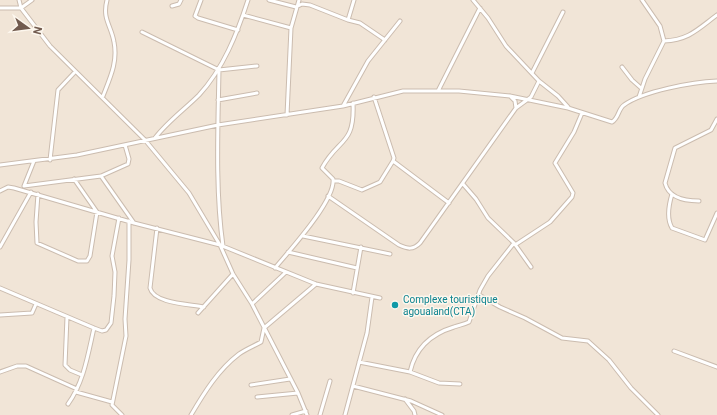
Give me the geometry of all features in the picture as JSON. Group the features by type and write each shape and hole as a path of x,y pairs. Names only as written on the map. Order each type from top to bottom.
{"street":[{"path":"19,0 21,8 50,46 74,73 103,96 145,140 189,193 221,245 234,274 252,304 298,392 307,415"},
{"path":"0,8 21,8 32,0"},
{"path":"103,96 116,58 113,34 105,16 108,0"},
{"path":"172,6 179,4 181,0"},
{"path":"201,0 196,16 198,18 238,30"},
{"path":"155,138 164,127 200,93 219,70 238,30 248,0"},
{"path":"269,0 296,7 302,4 310,5 348,20 363,24 385,40"},
{"path":"287,115 291,28 298,0"},
{"path":"348,20 354,0"},
{"path":"474,0 506,46 539,80 558,96 568,108"},
{"path":"638,97 664,41 660,26 642,0"},
{"path":"438,91 480,8"},
{"path":"532,73 563,12"},
{"path":"243,15 291,28"},
{"path":"664,41 673,41 696,32 717,16"},
{"path":"343,106 368,61 400,21"},
{"path":"142,32 219,70 257,66"},
{"path":"622,67 632,80 641,88"},
{"path":"219,70 218,125 221,245"},
{"path":"50,160 58,90 74,73"},
{"path":"328,196 399,245 408,249 414,248 420,243 463,184 516,108 529,99 539,80"},
{"path":"0,165 50,160 218,125 343,106 374,97 403,91 438,91 510,96 568,108 612,122 616,119 622,106 638,97 690,83 717,81"},
{"path":"218,100 257,93"},
{"path":"510,96 515,101 516,108"},
{"path":"334,181 339,181 362,190 380,182 393,162 394,158 374,97"},
{"path":"334,181 333,178 322,168 352,129 354,120 353,103"},
{"path":"410,372 413,359 428,340 436,334 469,322 488,276 515,244 550,222 572,197 573,193 555,163 574,132 582,113"},
{"path":"699,201 677,198 672,194 665,183 675,148 711,130 717,119"},
{"path":"0,191 8,187 23,188 101,176 128,164 129,159 126,145"},
{"path":"23,188 34,161"},
{"path":"393,162 449,203"},
{"path":"101,176 134,222"},
{"path":"38,194 36,222 37,243 78,261 89,259 97,212 74,179"},
{"path":"275,268 303,236 328,196 334,181"},
{"path":"463,184 476,199 488,218 515,244 531,267"},
{"path":"23,188 31,192 128,221 221,245 285,273 316,284 380,298"},
{"path":"0,247 31,192"},
{"path":"672,194 669,206 672,228 704,240 717,213"},
{"path":"0,288 94,328 102,331 106,330 111,323 115,281 112,256 119,218"},
{"path":"122,415 113,408 112,402 126,336 125,319 128,267 128,221"},
{"path":"157,228 150,288 151,292 155,296 181,304 204,306"},
{"path":"303,236 390,254"},
{"path":"352,292 360,247"},
{"path":"288,252 357,268"},
{"path":"252,304 285,273"},
{"path":"198,313 234,274"},
{"path":"191,415 208,388 230,361 240,353 261,342 264,328 316,284"},
{"path":"479,295 562,338 588,341 609,360 631,388 658,415"},
{"path":"345,415 366,333 372,297"},
{"path":"0,315 32,313 36,304"},
{"path":"67,317 65,365 70,370 82,375"},
{"path":"68,404 77,390 94,328"},
{"path":"674,351 717,367"},
{"path":"359,362 410,372 438,383 460,384"},
{"path":"0,372 17,366 26,366 77,390 112,402"},
{"path":"251,385 290,379"},
{"path":"320,415 330,381"},
{"path":"353,386 405,399 442,415"},
{"path":"257,397 298,392"},
{"path":"405,399 414,411 415,415"},
{"path":"292,415 306,410"}],"shaded area":[{"path":"0,0 717,0 717,415 0,415"}],"place":[{"name":"Complexe touristique agoualand(CTA)","path":"395,305"}]}
